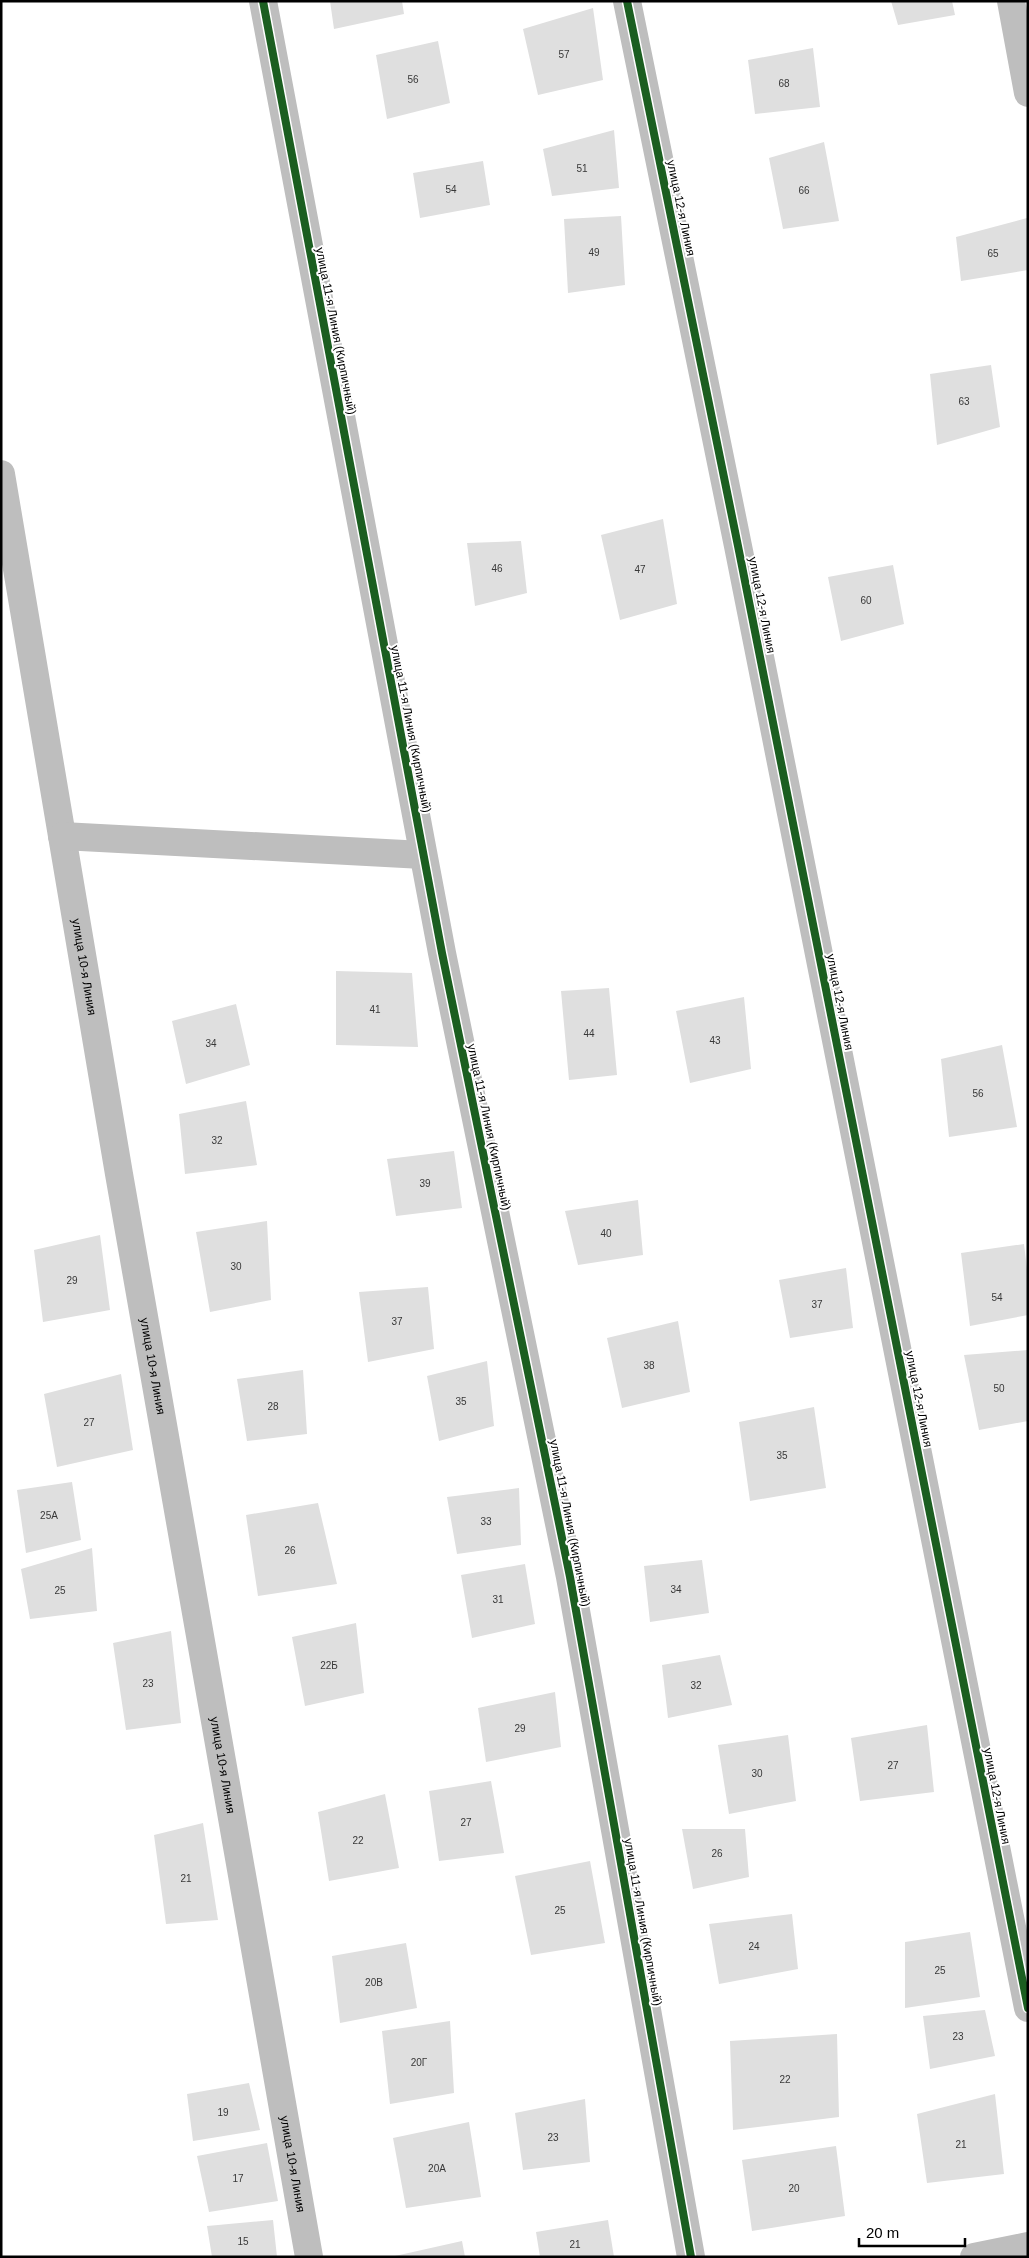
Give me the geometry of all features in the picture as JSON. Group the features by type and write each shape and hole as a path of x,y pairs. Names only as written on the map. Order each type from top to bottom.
{"street":[{"name":"улица 11-я Линия (Кирпичный)","path":"263,1 423,855 570,1576 691,2257"},
{"name":"улица 12-я Линия","path":"627,1 738,546 1028,2008"},
{"path":"1011,1 1028,92"},
{"name":"улица 10-я Линия","path":"1,474 120,1184 309,2257"},
{"path":"62,836 423,855"},
{"path":"974,2257 1028,2246"}],"building":[{"path":"330,1 402,1 404,14 334,29"},
{"path":"891,1 952,1 955,15 898,25"},
{"path":"593,8 603,80 538,95 523,29"},
{"path":"438,41 450,103 387,119 376,55"},
{"path":"813,48 820,107 755,114 748,60"},
{"path":"614,130 619,188 552,196 543,149"},
{"path":"824,142 839,221 783,229 769,158"},
{"path":"483,161 490,205 420,218 413,173"},
{"path":"621,216 625,285 568,293 564,219"},
{"path":"1027,218 1028,270 961,281 956,237"},
{"path":"991,365 1000,427 937,445 930,374"},
{"path":"663,519 677,604 620,620 601,535"},
{"path":"521,541 527,593 475,606 467,543"},
{"path":"893,565 904,624 841,641 828,577"},
{"path":"336,971 412,973 418,1047 336,1045"},
{"path":"609,988 617,1075 569,1080 561,991"},
{"path":"744,997 751,1069 690,1083 676,1011"},
{"path":"236,1004 250,1065 186,1084 172,1021"},
{"path":"1002,1045 1017,1127 949,1137 941,1059"},
{"path":"246,1101 257,1165 185,1174 179,1114"},
{"path":"454,1151 462,1208 396,1216 387,1159"},
{"path":"638,1200 643,1255 578,1265 565,1211"},
{"path":"267,1221 271,1300 210,1312 196,1232"},
{"path":"100,1235 110,1310 43,1322 34,1250"},
{"path":"1024,1244 1028,1278 1028,1315 970,1326 961,1253"},
{"path":"846,1268 853,1328 790,1338 779,1280"},
{"path":"428,1287 434,1349 368,1362 359,1292"},
{"path":"678,1321 690,1392 622,1408 607,1338"},
{"path":"1028,1350 1028,1421 979,1430 964,1355"},
{"path":"487,1361 494,1426 439,1441 427,1376"},
{"path":"303,1370 307,1434 247,1441 237,1379"},
{"path":"121,1374 133,1450 57,1467 44,1394"},
{"path":"814,1407 826,1488 750,1501 739,1422"},
{"path":"72,1482 81,1540 26,1553 17,1490"},
{"path":"519,1488 521,1545 457,1554 447,1497"},
{"path":"318,1503 337,1584 258,1596 246,1515"},
{"path":"92,1548 97,1611 30,1619 21,1569"},
{"path":"702,1560 709,1613 650,1622 644,1566"},
{"path":"525,1564 535,1624 472,1638 461,1575"},
{"path":"356,1623 364,1693 305,1706 292,1637"},
{"path":"171,1631 181,1723 126,1730 113,1643"},
{"path":"720,1655 732,1705 668,1718 662,1665"},
{"path":"555,1692 561,1747 486,1762 478,1708"},
{"path":"927,1725 934,1792 860,1801 851,1738"},
{"path":"788,1735 796,1801 729,1814 718,1745"},
{"path":"491,1781 504,1853 439,1861 429,1791"},
{"path":"385,1794 399,1868 329,1881 318,1812"},
{"path":"203,1823 218,1920 166,1924 154,1835"},
{"path":"682,1829 745,1829 749,1877 693,1889"},
{"path":"590,1861 605,1943 531,1955 515,1876"},
{"path":"792,1914 798,1969 719,1984 709,1924"},
{"path":"970,1932 980,1997 905,2008 905,1942"},
{"path":"406,1943 417,2008 340,2023 332,1956"},
{"path":"985,2010 995,2056 930,2069 923,2016"},
{"path":"450,2021 454,2093 390,2104 382,2031"},
{"path":"837,2034 839,2117 733,2130 730,2041"},
{"path":"249,2083 260,2130 193,2141 187,2094"},
{"path":"995,2094 1004,2174 927,2183 917,2114"},
{"path":"585,2099 590,2162 523,2170 515,2113"},
{"path":"469,2122 481,2197 406,2208 393,2138"},
{"path":"267,2143 278,2201 209,2212 197,2156"},
{"path":"836,2146 845,2216 752,2231 742,2160"},
{"path":"273,2220 277,2257 212,2257 207,2226"},
{"path":"608,2220 614,2257 540,2257 536,2232"},
{"path":"462,2241 465,2257 395,2257 395,2256"}],"cycle path":[{"path":"263,1 442,953 570,1577 691,2257"},
{"path":"627,1 738,546 1028,2008"}]}
